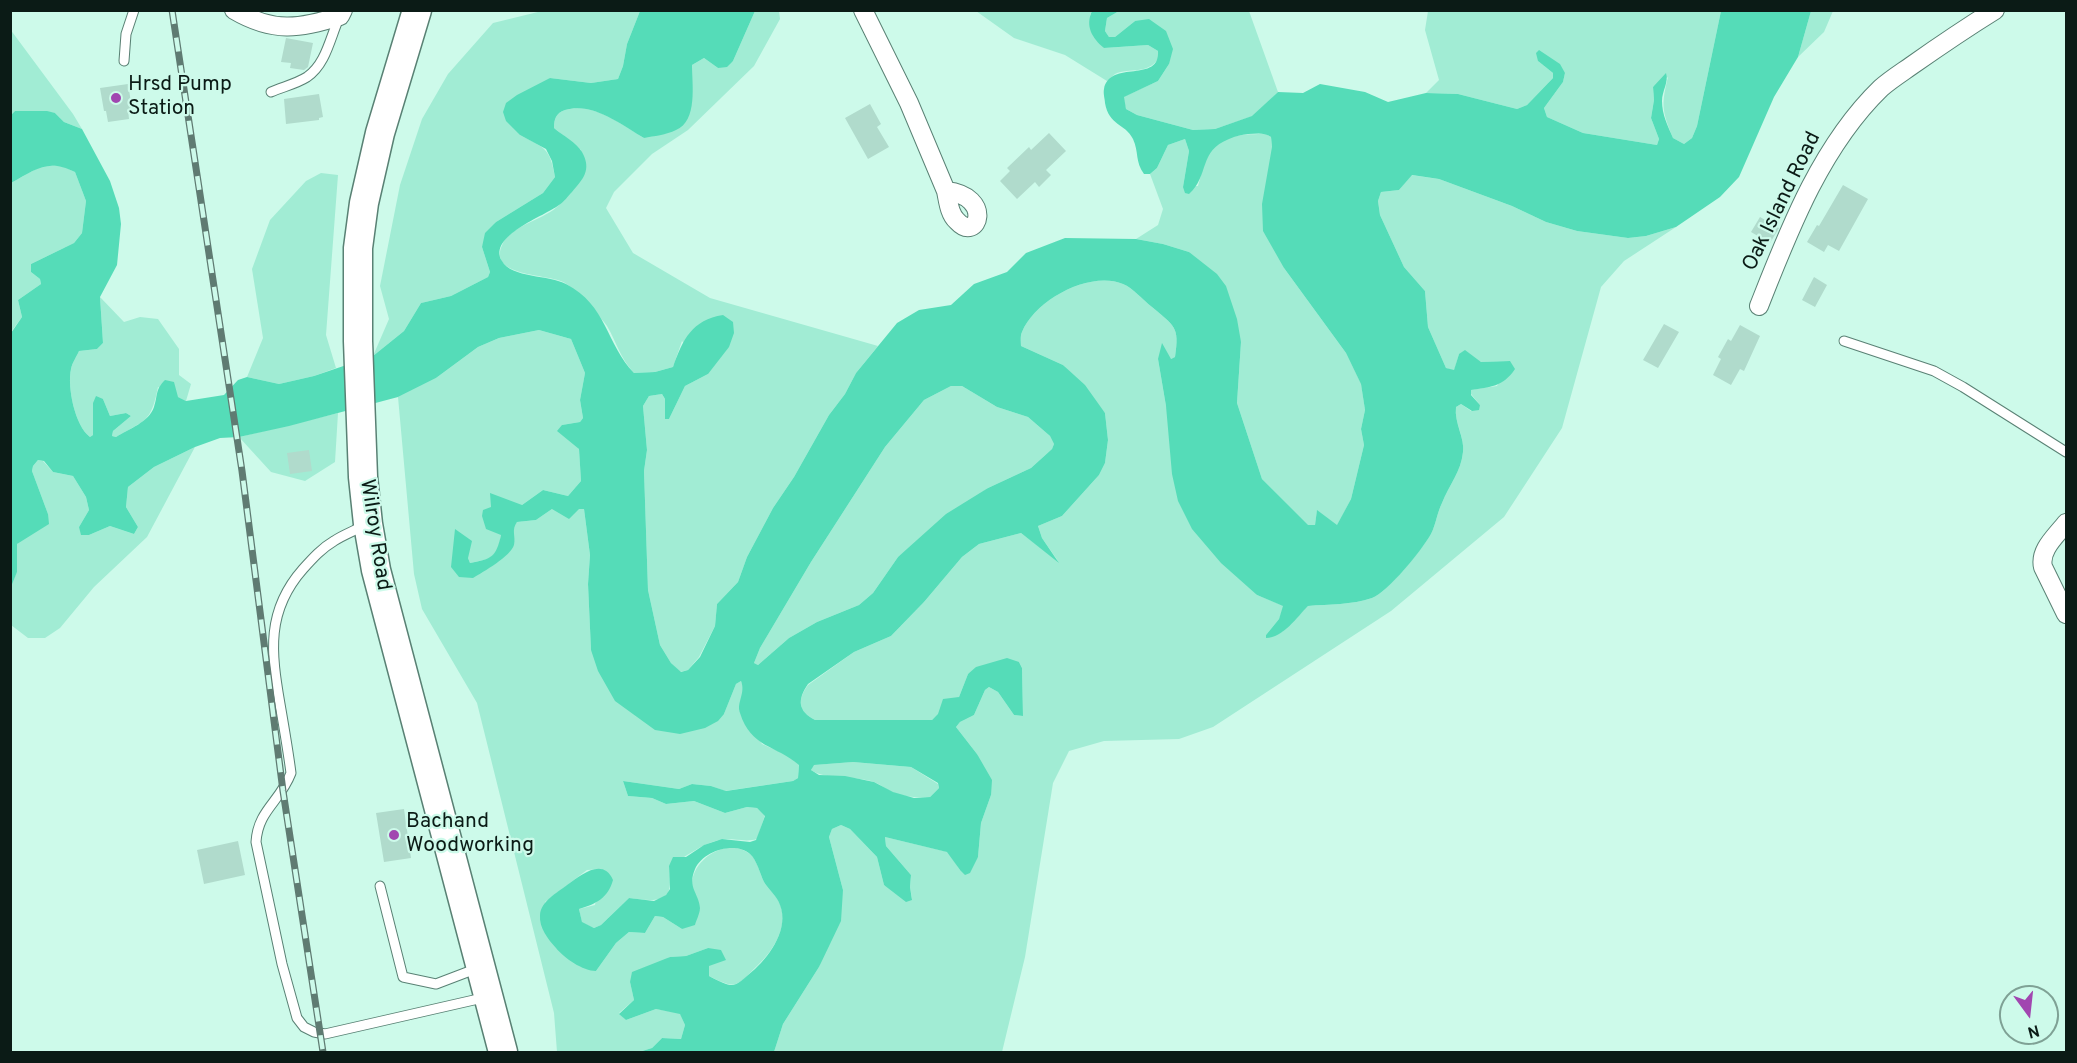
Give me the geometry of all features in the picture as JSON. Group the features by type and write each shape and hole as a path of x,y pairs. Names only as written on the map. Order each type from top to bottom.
{"main road":[{"name":"Wilroy Road","path":"417,10 380,133 364,203 358,248 358,341 363,477 368,524 379,581 502,1053"}],"street":[{"path":"234,10 248,18 267,24 291,27 310,26 342,13"},
{"path":"863,10 909,103 946,190"},
{"name":"Oak Island Road","path":"1759,306 1785,241 1823,165 1854,117 1883,86 1947,40 1995,10"},
{"path":"2066,614 2041,560 2044,551 2067,523"}],"lane":[{"path":"124,61 126,34 134,10"},
{"path":"271,92 305,78 314,71 323,59 342,13"},
{"path":"1844,341 1934,371 2067,452"},
{"path":"368,524 334,541 314,556 295,579 281,603 275,625 272,647 274,670 291,773 285,788 263,814 257,829 256,842 282,964 297,1018 304,1027 325,1034 488,997"},
{"path":"380,886 403,976 436,984 480,967"}],"shaded area":[{"path":"542,11 640,11 627,44 618,79 591,83 550,78 520,135 545,150 551,160 555,177 543,193 496,222 482,247 490,272 488,277 451,296 421,303 404,331 373,356 389,319 380,286 400,185 422,119 448,74 493,23"},
{"path":"640,11 755,11 733,61 727,67 718,68 704,58 692,65 691,110 688,119 676,130 644,138 617,121 597,112 576,108 559,113 555,119 554,128 580,149 585,158 585,174 563,202 510,235 503,243 500,252 502,261 514,270 559,281 580,293 598,314 617,350 634,373 655,372 673,367 690,332 704,321 723,315 733,322 734,333 729,347 708,374 685,386 669,419 665,419 665,399 662,394 649,396 643,406 647,450 644,471 648,590 660,645 671,663 681,672 688,670 700,657 715,626 717,604 738,582 747,557 773,508 794,477 829,415 845,394 856,373 897,323 919,310 951,305 974,284 1007,272 1026,253 1065,238 1136,239 1163,244 1189,252 1217,274 1226,286 1237,319 1241,342 1237,403 1262,479 1308,525 1315,525 1317,510 1337,525 1351,499 1364,445 1361,429 1365,410 1361,384 1346,353 1284,268 1263,231 1262,204 1272,147 1271,137 1263,134 1248,134 1219,144 1208,157 1200,179 1189,194 1185,193 1183,187 1189,151 1185,139 1168,145 1157,168 1150,174 1144,174 1139,165 1133,139 1107,110 1104,89 1108,80 1115,75 1151,67 1156,61 1158,51 1148,45 1104,48 1091,31 1089,22 1092,11 1119,11 1107,18 1105,31 1109,37 1115,37 1135,21 1149,19 1166,31 1173,49 1169,64 1158,81 1124,97 1126,109 1137,115 1193,130 1215,129 1252,116 1278,92 1303,93 1320,84 1365,92 1388,102 1426,93 1458,94 1517,109 1527,105 1553,78 1553,73 1538,61 1536,53 1539,50 1560,64 1565,73 1563,82 1544,108 1547,117 1583,133 1657,145 1659,139 1651,118 1654,100 1653,87 1666,73 1667,80 1662,101 1664,116 1673,138 1684,144 1692,138 1697,126 1721,11 1811,11 1798,57 1774,97 1739,177 1720,197 1676,227 1646,236 1628,238 1577,231 1546,222 1512,206 1439,179 1412,175 1399,190 1381,192 1378,201 1380,215 1404,267 1425,291 1428,327 1446,368 1454,370 1459,354 1465,350 1481,362 1510,361 1515,369 1501,383 1471,390 1471,395 1480,405 1479,410 1472,411 1461,404 1456,407 1463,447 1460,466 1440,507 1431,534 1404,570 1387,588 1372,598 1348,603 1308,606 1278,635 1266,638 1279,619 1283,606 1257,595 1221,563 1192,529 1178,501 1172,474 1166,406 1158,359 1162,343 1171,359 1175,357 1177,339 1174,328 1166,318 1130,288 1110,281 1095,281 1080,285 1051,299 1039,309 1022,332 1021,346 1063,365 1085,385 1105,413 1108,440 1105,463 1099,475 1062,516 1038,526 1042,538 1059,563 1021,533 979,544 962,557 924,602 891,636 854,652 808,684 801,700 802,709 815,720 932,720 938,714 943,699 959,697 968,674 976,667 1007,658 1019,662 1022,668 1023,716 1014,715 998,692 989,687 985,690 974,715 960,722 956,727 977,754 992,780 991,795 981,823 978,857 970,873 965,875 947,852 885,837 886,846 911,875 912,900 906,902 884,885 877,857 850,829 841,825 832,829 829,837 843,890 841,921 819,967 783,1024 774,1052 639,1052 652,1048 662,1038 681,1039 685,1025 680,1014 656,1009 626,1020 619,1014 634,1000 630,982 632,972 670,957 686,956 708,948 721,950 726,960 709,966 709,976 734,985 755,969 767,956 777,940 782,914 779,902 764,882 755,860 744,850 728,848 712,853 705,857 695,869 692,881 700,908 695,925 682,929 663,917 655,916 645,933 629,932 616,943 596,971 580,966 564,956 547,937 541,924 541,910 546,901 592,870 604,870 613,880 605,896 579,909 582,922 594,928 601,925 629,898 654,901 666,895 670,889 669,866 673,857 686,857 704,845 722,839 750,842 756,840 765,816 757,808 747,807 725,813 694,801 666,804 652,798 628,796 623,781 679,789 692,784 711,786 726,791 793,781 798,778 799,765 757,740 751,733 739,709 741,681 736,684 724,714 718,721 705,728 680,734 655,730 615,701 598,671 591,650 588,584 590,555 584,509 579,509 569,519 552,509 536,520 517,522 514,528 512,549 473,578 459,577 451,567 455,529 472,541 468,558 470,563 488,558 495,552 501,535 486,529 482,516 483,510 491,507 490,493 522,505 543,490 568,496 581,481 579,449 557,431 562,425 580,422 583,418 580,400 585,373 571,339 539,330 499,338 478,347 436,378 398,397 289,426 239,437 220,438 195,447 154,467 128,487 126,507 138,527 134,534 110,526 89,535 81,535 79,527 89,510 86,497 73,476 53,472 44,461 38,460 32,471 48,514 49,524 17,544 17,572 11,587 11,333 22,317 18,300 41,284 40,279 31,272 31,264 74,243 82,233 86,201 75,172 57,166 42,167 11,183 11,115 15,111 55,113 64,122 82,129 110,181 119,208 121,224 117,265 100,297 103,343 97,349 79,351 70,377 71,396 76,415 90,437 93,435 93,403 96,396 103,399 110,416 126,413 131,416 113,431 112,436 116,437 148,417 154,407 158,390 165,380 174,382 178,397 186,401 224,395 238,380 247,377 279,384 314,376 373,356 404,331 421,303 451,296 488,277 490,272 482,247 485,233 496,222 543,193 555,177 552,161 546,149 520,135 506,121 503,112 506,103 550,78 591,83 618,79 627,44","holes":["951,386 962,386 997,407 1028,417 1050,436 1054,444 1052,449 1031,468 988,488 946,514 898,557 873,593 859,605 817,622 789,638 758,665 754,663 760,648 811,562 885,447 924,400","853,762 911,767 938,783 939,788 930,797 914,798 893,792 874,782 845,776 819,775 811,770 814,765"]},
{"path":"755,11 779,11 780,19 754,66 688,130 652,154 614,192 606,208 633,253 710,298 878,346 856,373 773,508 747,557 738,582 717,604 715,626 699,657 688,670 680,672 671,663 660,645 648,590 644,471 647,450 643,406 649,396 662,394 665,399 665,418 669,419 685,386 708,374 682,341 673,367 655,372 634,373 625,362 604,322 569,286 557,280 510,268 503,263 500,254 507,237 553,210 562,201 568,188 581,150 554,128 555,119 562,111 576,108 597,112 617,121 644,138 692,103 692,65 704,58 718,68 733,61"},
{"path":"976,11 1092,11 1090,15 1104,48 1148,45 1158,51 1158,59 1149,67 1115,74 1107,81 1065,55 1014,38"},
{"path":"1119,11 1249,11 1278,92 1253,116 1215,129 1193,130 1137,115 1126,109 1123,97 1158,81 1169,64 1135,21 1115,37 1109,37 1105,31 1107,18"},
{"path":"1428,11 1721,11 1697,126 1692,138 1684,144 1673,138 1665,114 1664,95 1668,77 1653,87 1654,100 1651,118 1659,139 1657,145 1583,133 1547,117 1544,108 1563,82 1565,73 1538,61 1553,73 1553,78 1527,105 1517,109 1458,94 1426,93 1439,80 1425,30"},
{"path":"1811,11 1833,11 1824,32 1798,57"},
{"path":"10,29 82,129 64,122 55,113 15,111 11,115"},
{"path":"1250,134 1266,134 1271,137 1284,268 1346,353 1361,383 1365,410 1361,429 1364,445 1351,499 1337,526 1317,511 1315,525 1308,526 1262,479 1237,403 1241,342 1189,252 1136,239 1158,225 1163,209 1150,174 1157,168 1168,145 1185,139 1189,151 1183,187 1198,186 1207,158 1220,142"},
{"path":"41,166 63,166 75,172 86,201 82,233 74,243 31,264 31,272 40,279 41,284 18,300 22,317 11,332 11,183"},
{"path":"321,173 338,175 326,335 336,368 279,384 247,377 263,338 252,269 270,220 306,181"},
{"path":"1411,175 1439,179 1512,206 1546,222 1577,231 1628,238 1646,236 1676,227 1624,261 1601,287 1562,428 1504,517 1391,611 1213,727 1179,739 1104,741 1069,751 1053,783 1025,957 1002,1052 774,1052 783,1024 819,967 843,890 829,837 832,829 841,825 850,829 877,857 884,885 912,899 911,875 886,846 885,837 948,852 960,870 978,857 981,823 991,795 977,754 956,727 960,722 974,715 985,690 989,687 998,692 1014,715 1023,716 1022,668 1019,662 968,674 959,697 932,720 815,720 802,709 801,700 808,685 854,652 891,636 924,602 962,557 979,544 1021,533 1058,561 1042,538 1038,526 1062,516 1099,475 1105,463 1108,440 1105,413 1063,365 1021,346 1021,334 1029,320 1051,299 1065,291 1095,281 1123,284 1166,318 1174,328 1177,339 1175,357 1158,359 1166,406 1257,595 1284,606 1279,619 1266,635 1282,632 1308,606 1357,602 1379,594 1387,588 1427,541 1462,459 1463,446 1456,407 1461,404 1471,411 1480,405 1470,390 1497,386 1510,361 1481,362 1459,354 1454,371 1446,368 1428,327 1425,291 1404,267 1380,215 1378,201 1381,192 1399,190"},
{"path":"100,297 124,322 140,317 158,319 179,349 179,375 191,384 186,401 158,387 153,408 145,419 116,437 112,436 113,431 131,416 126,413 110,416 103,399 93,403 93,435 90,437 76,415 70,386 72,367 79,351 97,349 103,343"},
{"path":"539,330 571,339 585,373 580,400 583,418 580,422 562,425 579,449 581,481 568,496 543,490 522,505 501,535 498,550 489,559 470,563 468,558 459,577 514,545 513,526 517,522 536,520 552,509 584,509 590,555 588,584 591,650 724,714 736,684 741,681 744,688 739,710 762,744 789,756 799,764 798,778 793,781 725,791 711,786 692,784 679,789 623,781 628,796 652,798 666,804 694,801 725,813 747,807 757,808 765,815 757,839 724,839 700,848 669,866 670,885 666,895 652,900 629,898 601,925 594,928 582,923 579,909 595,905 602,869 587,870 545,902 596,971 616,943 629,932 645,933 655,916 663,917 682,929 700,909 692,890 693,877 703,860 721,849 731,848 741,849 755,859 764,882 779,901 782,912 781,929 774,945 758,965 736,984 725,983 709,976 708,948 686,956 670,957 630,982 634,1000 619,1013 626,1020 656,1009 680,1013 685,1025 681,1039 662,1038 652,1048 639,1052 557,1052 554,1013 477,703 422,609 414,574 398,397 436,378 478,347 499,338"},
{"path":"951,386 962,386 997,407 1028,417 1050,436 1054,444 1052,449 1031,468 988,488 898,557 873,593 859,605 817,622 789,638 758,665 754,663 760,648 811,562 885,447 924,400"},
{"path":"338,413 335,462 305,481 271,472 239,437"},
{"path":"195,447 147,537 94,587 60,628 45,638 28,638 11,625 11,587 17,571 17,544 48,514 32,471 38,460 43,461 53,472 73,476 86,497 89,510 79,527 89,535 110,526 134,534 138,527 126,507 128,487 154,467"},
{"path":"853,762 911,767 938,784 939,788 930,797 911,797 892,792 871,781 832,777 811,770 813,765"}],"building":[{"path":"286,38 313,43 308,67 304,70 290,68 291,63 281,62"},
{"name":"Hrsd Pump Station","path":"128,84 132,108 128,109 129,119 108,122 100,88"},
{"path":"319,94 323,117 319,120 286,124 284,99"},
{"path":"870,104 881,124 877,127 889,147 868,159 845,118"},
{"path":"1049,133 1066,151 1046,170 1051,175 1039,187 1035,182 1017,199 1000,181 1010,171 1007,168 1029,147 1031,150"},
{"path":"1843,185 1868,199 1839,251 1828,245 1824,252 1807,242"},
{"path":"1760,217 1779,228 1770,243 1751,232"},
{"path":"1814,277 1827,285 1815,307 1802,300"},
{"path":"1664,324 1679,332 1658,368 1643,360"},
{"path":"1740,325 1760,336 1744,371 1740,369 1731,385 1713,375 1721,359 1718,357 1728,339 1731,341"},
{"path":"309,450 312,471 290,474 287,453"},
{"name":"Bachand Woodworking","path":"404,809 411,858 384,862 376,813"},
{"path":"238,841 245,875 204,884 197,850"}],"railway":[{"path":"172,10 242,471 283,791 323,1052"}],"place":[{"name":"Hrsd Pump Station","path":"116,98"},
{"name":"Bachand Woodworking","path":"394,835"}]}
